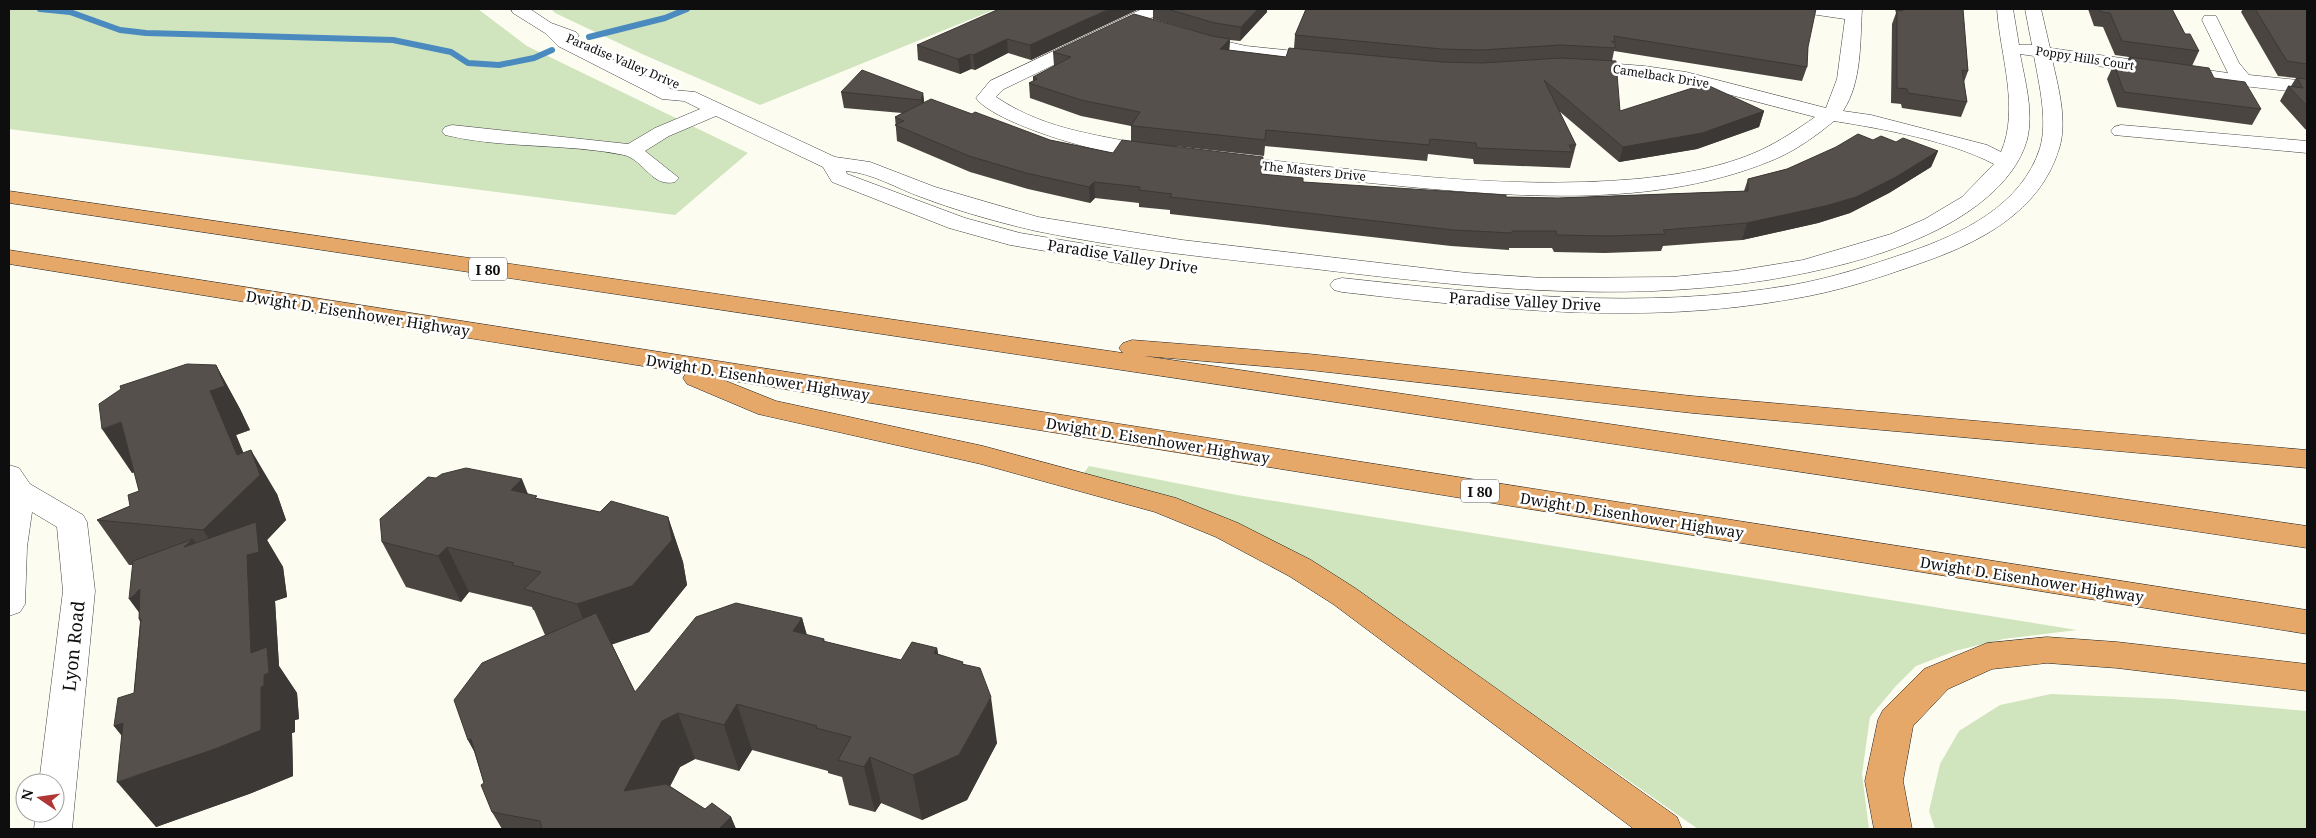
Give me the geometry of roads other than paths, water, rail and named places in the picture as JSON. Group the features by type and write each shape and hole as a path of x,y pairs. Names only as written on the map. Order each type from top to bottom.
{"highway":[{"name":"I 80","path":"9,197 968,341 2307,537"},
{"name":"Dwight D. Eisenhower Highway","path":"9,257 2307,622"},
{"path":"968,341 1207,351 1465,382 1692,405 2307,459"},
{"path":"653,360 768,408 983,455 1165,505 1227,530 1300,568 1344,596 1663,829"},
{"path":"1893,829 1884,781 1896,720 1936,679 1987,656 2047,650 2117,655 2307,678"}],"street":[{"name":"Paradise Valley Drive","path":"519,9 552,31 564,42 654,88 669,95 688,96 831,163 863,166 927,192 979,209 1037,224 1098,235 1300,262 1467,280 1543,285 1612,286 1735,278 1804,267 1899,240 1933,224 1970,202 2007,163 2017,139 2020,114 2012,47 2005,9"},
{"path":"1810,9 1853,12 1845,85 1839,103 1831,115"},
{"name":"Paradise Valley Drive","path":"831,163 839,178 948,220 1018,240 1085,252 1285,279 1468,300 1548,305 1620,306 1681,304 1747,298 1824,286 1882,272 1966,238 2004,213 2030,188 2040,172 2050,146 2053,120 2033,9"},
{"path":"1173,155 1134,150 1081,139 998,108 985,98 997,85 1133,20 1163,23 1246,51 1345,61"},
{"path":"2210,20 2231,64 2244,81"},
{"name":"Poppy Hills Court","path":"2012,47 2244,81 2307,87"},
{"name":"Camelback Drive","path":"1558,66 1644,71 1686,78 1831,115 1863,130 1975,160 2007,163 2040,172"},
{"path":"632,150 662,132 717,109"},
{"name":"The Masters Drive","path":"1203,158 1473,187 1525,190 1591,189 1685,179 1734,166 1794,142 1831,115"},
{"path":"452,131 632,150 668,178"},
{"path":"2121,131 2307,147"},
{"name":"Lyon Road","path":"9,604 14,483"},
{"name":"Lyon Road","path":"14,483 72,522 75,539 79,591 53,829"}],"waterway":[{"path":"40,9 70,12 120,30 146,33 393,40 451,52 468,63 499,65 534,58 552,50"},
{"path":"589,37 665,18 687,9"}]}
